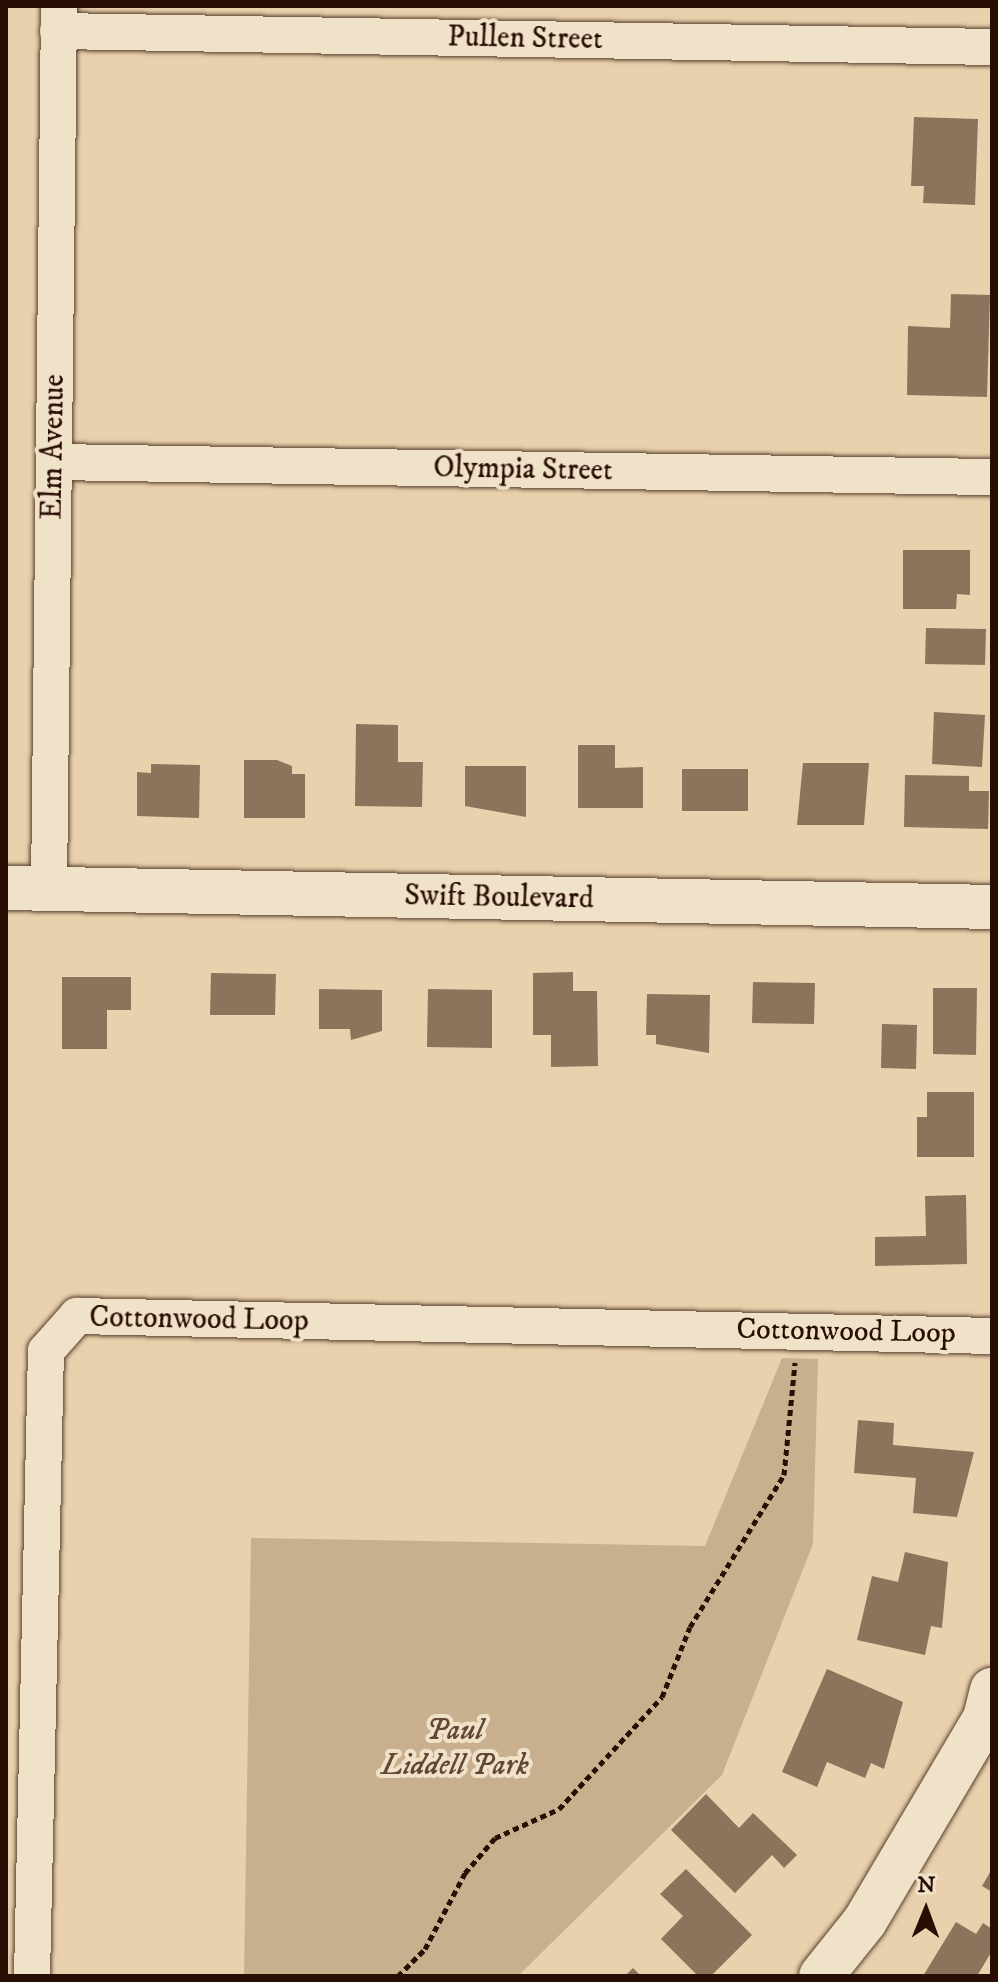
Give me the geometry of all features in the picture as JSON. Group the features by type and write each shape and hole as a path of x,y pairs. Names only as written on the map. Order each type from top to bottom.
{"main road":[{"name":"Swift Boulevard","path":"6,888 992,907"},
{"path":"821,1976 865,1921 990,1710"}],"street":[{"name":"Pullen Street","path":"59,18 992,47"},
{"name":"Elm Avenue","path":"49,889 59,18"},
{"name":"Olympia Street","path":"54,462 992,477"},
{"name":"Cottonwood Loop","path":"32,1976 46,1351 77,1316 992,1336"}],"path":[{"path":"398,1976 425,1949 465,1873 495,1838 559,1809 662,1697 690,1627 784,1475 795,1363"}],"green space":[{"name":"Paul Liddell Park","path":"782,1358 818,1359 813,1544 722,1775 518,1976 244,1976 251,1538 705,1546"}],"building":[{"path":"914,117 978,119 975,205 923,203 924,186 911,186"},
{"path":"951,294 990,295 987,397 907,395 908,326 950,328"},
{"path":"903,550 970,550 970,595 957,594 956,609 903,609"},
{"path":"926,628 986,629 985,665 925,664"},
{"path":"934,712 985,715 982,767 932,764"},
{"path":"356,724 398,725 398,762 423,762 422,807 355,806"},
{"path":"578,745 615,745 615,768 643,767 643,808 578,808"},
{"path":"244,760 277,760 292,766 292,774 305,774 305,818 244,818"},
{"path":"803,763 869,763 864,825 797,825"},
{"path":"151,764 200,765 199,818 137,816 137,772 151,773"},
{"path":"465,766 526,766 526,817 465,806"},
{"path":"682,769 748,769 748,811 682,811"},
{"path":"905,775 969,776 969,791 989,791 988,829 904,827"},
{"path":"573,972 573,991 597,991 598,1066 551,1067 551,1035 533,1035 533,973"},
{"path":"211,973 276,974 275,1015 210,1015"},
{"path":"62,977 131,977 131,1010 107,1010 107,1049 62,1049"},
{"path":"753,982 815,983 814,1024 752,1023"},
{"path":"933,988 977,988 976,1055 933,1054"},
{"path":"319,989 382,990 382,1031 351,1040 350,1029 319,1029"},
{"path":"428,989 492,990 492,1048 427,1047"},
{"path":"647,994 710,995 709,1053 656,1044 656,1035 646,1035"},
{"path":"882,1024 917,1025 916,1069 881,1068"},
{"path":"927,1092 974,1092 974,1157 917,1157 917,1117 927,1117"},
{"path":"966,1195 967,1264 875,1266 875,1237 926,1236 925,1196"},
{"path":"858,1420 894,1423 893,1445 974,1452 957,1517 913,1513 916,1478 854,1473"},
{"path":"905,1552 948,1562 942,1628 931,1626 925,1655 857,1640 872,1576 898,1582"},
{"path":"827,1669 903,1702 884,1769 871,1763 865,1778 827,1762 817,1787 782,1772"},
{"path":"706,1794 739,1828 753,1813 797,1855 784,1868 772,1855 735,1893 671,1830"},
{"path":"686,1869 752,1935 711,1976 698,1976 661,1939 683,1916 660,1894"},
{"path":"992,1869 992,1892 982,1886"},
{"path":"956,1922 976,1934 983,1923 992,1929 992,1951 977,1976 923,1976"},
{"path":"633,1968 641,1976 625,1976"}]}
